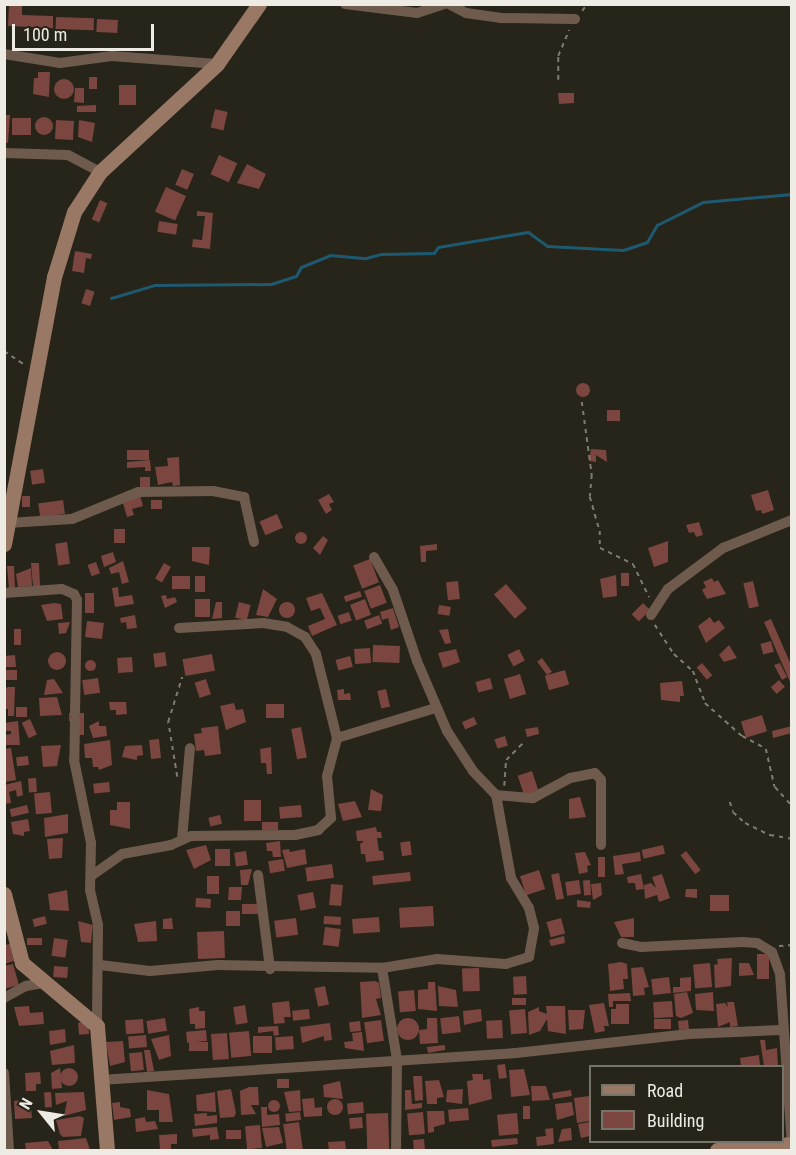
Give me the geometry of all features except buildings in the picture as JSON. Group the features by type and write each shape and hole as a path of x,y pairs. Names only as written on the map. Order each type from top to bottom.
{"street":[{"path":"4,544 62,244 74,212 100,172 217,64 259,4"},
{"path":"345,4 417,13 444,4"},
{"path":"449,4 466,13 500,18 575,19"},
{"path":"4,54 60,63 112,56 217,64"},
{"path":"4,153 68,155 100,172"},
{"path":"8,523 72,519 138,492 213,491 244,497 254,542"},
{"path":"651,615 668,589 723,548 792,520"},
{"path":"100,965 150,971 218,965 270,969 382,968 437,959 506,964 529,957 534,928 529,908 511,878 498,795 473,771 436,708 393,590 374,557"},
{"path":"4,593 62,589 74,594 77,600 74,760 90,837 100,965 97,1026 107,1150"},
{"path":"92,876 122,854 171,845 182,839 206,835 295,835 328,824 332,810 327,776 337,738 316,654 305,637 287,627 263,623 179,628"},
{"path":"337,738 436,708"},
{"path":"182,839 190,748"},
{"path":"498,795 533,798 570,778 595,773 601,780 601,845"},
{"path":"258,875 270,969"},
{"path":"4,894 17,953 22,963 43,983 86,1013 97,1026"},
{"path":"622,943 641,947 742,942 766,946 780,974 781,1030 791,1145 717,1150"},
{"path":"382,968 397,1060 396,1150"},
{"path":"4,998 26,986 43,983"},
{"path":"100,1080 516,1053 688,1034 781,1030"},
{"path":"4,1072 9,1150"}],"path":[{"path":"558,80 558,56 575,19 587,4"},
{"path":"790,4 792,10"},
{"path":"4,351 38,374"},
{"path":"582,402 592,475 590,497 600,531 600,548 633,564 647,590 651,615 674,654 693,671 705,703 742,736 766,750 775,788 792,806"},
{"path":"177,783 176,753 168,722 182,676"},
{"path":"498,795 507,775 506,760 523,743"},
{"path":"730,802 733,812 746,823 767,834 792,839"}],"waterway":[{"path":"111,298 155,285 271,284 296,276 301,267 330,255 366,258 381,254 434,253 438,247 528,232 547,246 623,250 647,242 657,225 703,202 792,194"}]}
